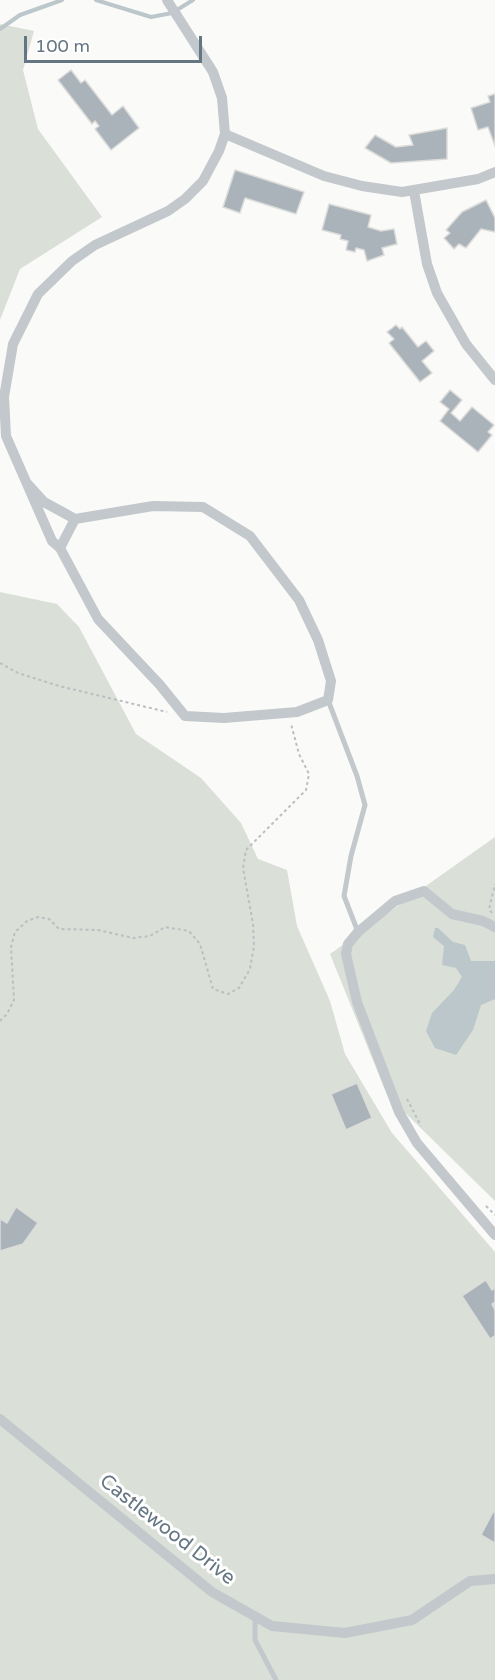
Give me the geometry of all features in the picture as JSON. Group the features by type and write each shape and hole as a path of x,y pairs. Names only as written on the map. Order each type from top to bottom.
{"street":[{"path":"26,482 44,502 75,519 153,506 203,507 250,536 299,600 318,640 331,681 328,700 289,713 224,718 184,716 160,685 98,619 60,548 52,541 26,482 6,436 4,397 13,344 38,294 72,261 95,245 168,211 186,199 203,181 219,152 225,134 222,98 213,72 167,0"},
{"path":"225,134 324,176 362,186 402,192 478,179 495,172"},
{"path":"414,191 426,264 437,293 466,344 495,380"},
{"path":"60,548 75,519"},
{"path":"495,927 483,921 452,914 424,891 395,901 358,932 348,944 346,954 357,1002 399,1112 417,1143 495,1235"},
{"name":"Castlewood Drive","path":"0,1419 212,1593 272,1626 345,1633 412,1620 470,1581 495,1580"}],"lane":[{"path":"328,700 357,776 364,805 344,896 358,932"},
{"path":"255,1616 255,1640 276,1680"}],"path":[{"path":"0,663 58,686 184,716"},
{"path":"0,1022 14,1000 11,947 15,932 27,921 38,917 49,919 59,929 98,930 134,938 150,936 165,927 189,931 200,944 213,989 228,994 239,988 250,969 254,946 254,924 243,868 246,850 306,790 309,774 294,739 289,713"},
{"path":"495,884 489,909 495,918"},
{"path":"406,1096 422,1127"},
{"path":"482,1202 495,1215"}],"shaded area":[{"path":"0,24 34,31 23,70 38,129 102,217 20,269 0,320"},
{"path":"0,592 57,604 79,627 136,734 201,778 241,823 258,859 287,870 297,926 330,1001 345,1054 392,1133 495,1252 495,1680 0,1680"},
{"path":"495,837 495,1201 387,1095 330,954"},
{"path":"435,928 438,928 453,942 465,945 471,961 495,961 495,999 481,1005 473,1030 456,1055 435,1048 426,1031 432,1013 454,990 462,977 456,968 442,965 444,946 433,937"}],"building":[{"path":"71,70 81,83 85,80 112,115 123,106 139,128 111,150 95,129 99,126 95,121 92,124 58,80"},
{"path":"495,94 495,146 488,127 478,130 471,108 490,102 488,96"},
{"path":"447,128 447,159 391,163 365,148 375,135 396,147 413,145 409,135"},
{"path":"235,170 304,192 296,214 245,198 240,213 223,207"},
{"path":"486,200 495,218 495,232 481,229 466,248 459,244 454,249 444,238 450,233 446,230 462,212"},
{"path":"329,204 371,215 368,227 381,231 394,229 397,244 382,248 384,255 367,261 364,250 356,248 355,252 346,250 348,241 340,239 341,235 322,230"},
{"path":"396,325 400,329 402,327 418,347 426,341 434,351 422,361 432,373 420,382 389,343 394,339 387,332"},
{"path":"450,390 462,400 451,413 460,421 472,407 494,425 488,432 492,435 478,452 440,421 449,409 440,402"},
{"path":"357,1083 372,1118 346,1130 331,1094"},
{"path":"16,1207 38,1223 23,1244 0,1251 0,1219 7,1223"},
{"path":"486,1280 492,1290 495,1288 495,1302 492,1304 495,1310 495,1336 490,1339 462,1296"},
{"path":"495,1512 495,1543 481,1535"}],"waterway":[{"path":"0,29 20,15 62,0"},
{"path":"96,0 151,17 172,13 193,0"}]}
